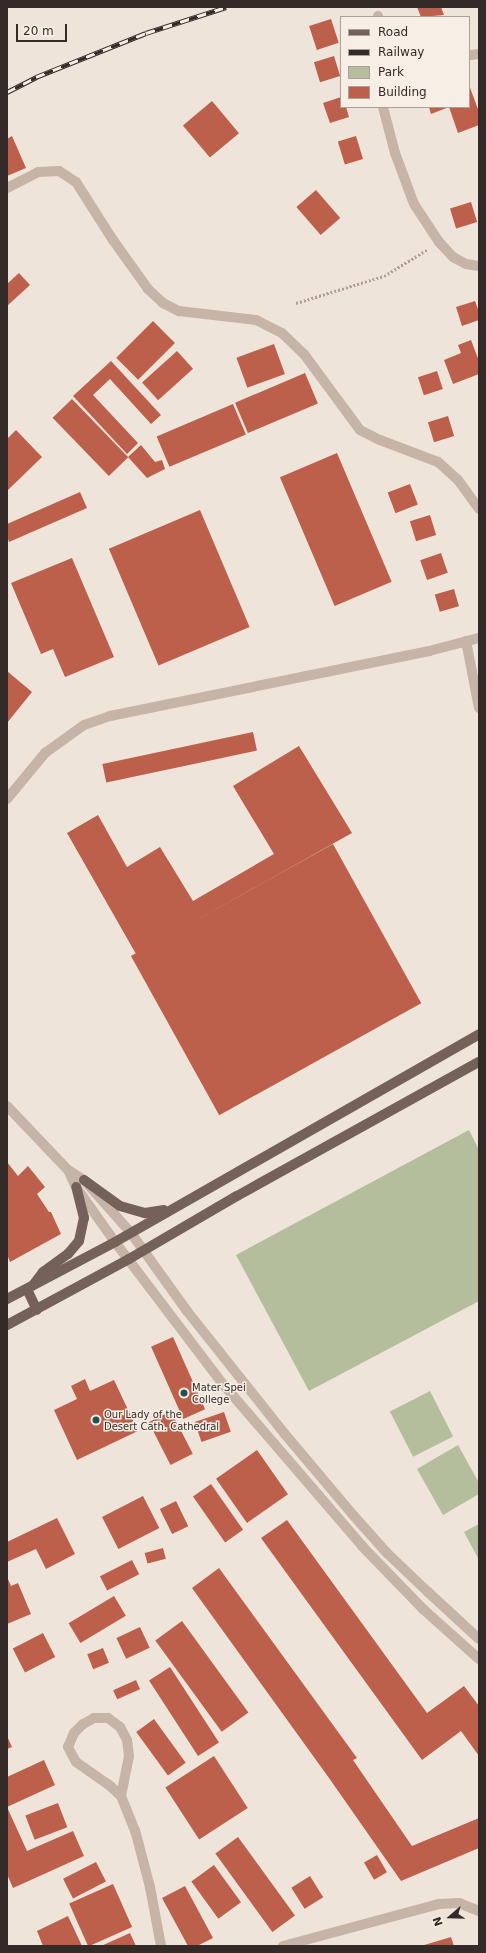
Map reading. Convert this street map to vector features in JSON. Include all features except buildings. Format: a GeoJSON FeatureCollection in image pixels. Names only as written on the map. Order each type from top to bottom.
{"type":"FeatureCollection","features":[{"type":"Feature","properties":{"kind":"main road"},"geometry":{"type":"LineString","coordinates":[[7,1299],[115,1242],[479,1034]]}},
{"type":"Feature","properties":{"kind":"main road"},"geometry":{"type":"LineString","coordinates":[[7,1325],[38,1310],[130,1259],[237,1196],[479,1062]]}},
{"type":"Feature","properties":{"kind":"main road"},"geometry":{"type":"LineString","coordinates":[[84,1180],[120,1206],[145,1213],[170,1210]]}},
{"type":"Feature","properties":{"kind":"main road"},"geometry":{"type":"LineString","coordinates":[[29,1288],[43,1272],[68,1254],[79,1241],[84,1218],[76,1187]]}},
{"type":"Feature","properties":{"kind":"main road"},"geometry":{"type":"LineString","coordinates":[[29,1288],[38,1310]]}},
{"type":"Feature","properties":{"kind":"street"},"geometry":{"type":"LineString","coordinates":[[383,108],[395,153],[414,204],[439,242],[453,257],[466,264],[479,266]]}},
{"type":"Feature","properties":{"kind":"street"},"geometry":{"type":"LineString","coordinates":[[7,188],[38,172],[59,171],[76,182],[113,240],[148,289],[164,303],[179,312],[256,320],[282,333],[304,354],[360,430],[380,440],[438,462],[458,480],[479,509]]}},
{"type":"Feature","properties":{"kind":"street"},"geometry":{"type":"LineString","coordinates":[[7,799],[45,753],[84,725],[110,716],[429,651],[479,638]]}},
{"type":"Feature","properties":{"kind":"street"},"geometry":{"type":"LineString","coordinates":[[466,641],[479,708]]}},
{"type":"Feature","properties":{"kind":"street"},"geometry":{"type":"LineString","coordinates":[[7,1106],[68,1170],[84,1180],[131,1233],[187,1311],[284,1433],[354,1516],[412,1578],[479,1639]]}},
{"type":"Feature","properties":{"kind":"street"},"geometry":{"type":"LineString","coordinates":[[68,1170],[76,1187],[115,1242],[130,1259],[222,1383],[362,1546],[423,1610],[479,1659]]}},
{"type":"Feature","properties":{"kind":"street"},"geometry":{"type":"LineString","coordinates":[[121,1796],[129,1756],[127,1740],[120,1727],[108,1718],[94,1718],[83,1724],[74,1733],[68,1747],[76,1762],[108,1784],[121,1796],[134,1830],[148,1880],[161,1946]]}},
{"type":"Feature","properties":{"kind":"street"},"geometry":{"type":"LineString","coordinates":[[283,1946],[439,1904],[459,1903],[479,1911]]}},
{"type":"Feature","properties":{"kind":"path"},"geometry":{"type":"LineString","coordinates":[[296,303],[384,276],[439,242]]}},
{"type":"Feature","properties":{"kind":"green space"},"geometry":{"type":"Polygon","coordinates":[[[469,1130],[479,1150],[479,1301],[309,1391],[236,1255],[469,1130]]]}},
{"type":"Feature","properties":{"kind":"green space"},"geometry":{"type":"Polygon","coordinates":[[[430,1391],[453,1436],[413,1457],[390,1411],[430,1391]]]}},
{"type":"Feature","properties":{"kind":"green space"},"geometry":{"type":"Polygon","coordinates":[[[458,1445],[479,1483],[479,1494],[443,1515],[417,1469],[458,1445]]]}},
{"type":"Feature","properties":{"kind":"green space"},"geometry":{"type":"Polygon","coordinates":[[[479,1524],[479,1560],[464,1532],[479,1524]]]}},
{"type":"Feature","properties":{"kind":"railway"},"geometry":{"type":"LineString","coordinates":[[7,92],[36,77],[146,33],[226,7]]}},
{"type":"Feature","properties":{"kind":"place","name":"Mater Spei College"},"geometry":{"type":"Point","coordinates":[184,1393]}},
{"type":"Feature","properties":{"kind":"place","name":"Our Lady of the Desert Cath. Cathedral"},"geometry":{"type":"Point","coordinates":[96,1420]}}]}
